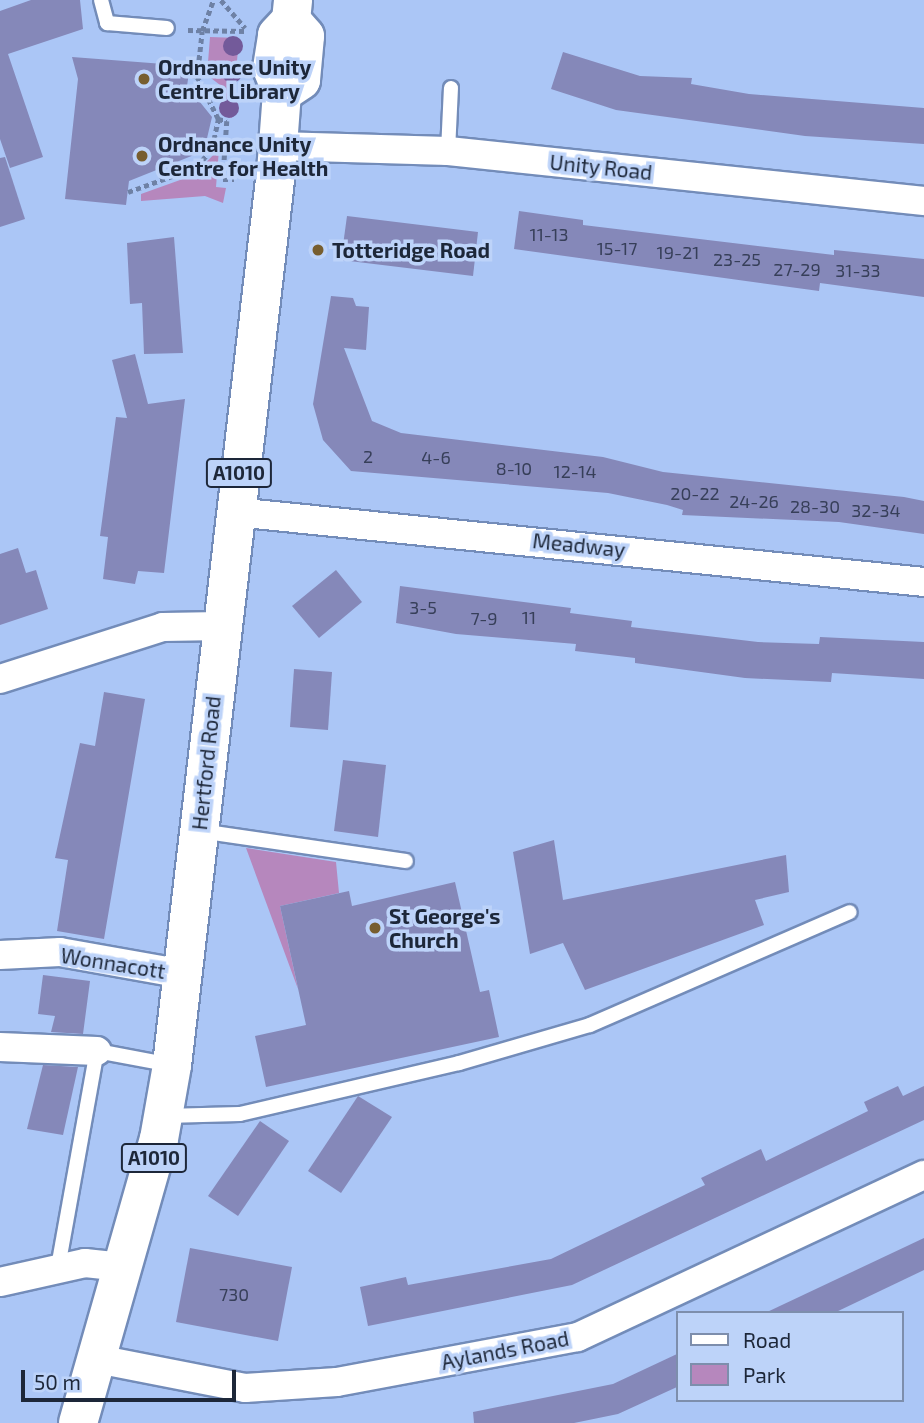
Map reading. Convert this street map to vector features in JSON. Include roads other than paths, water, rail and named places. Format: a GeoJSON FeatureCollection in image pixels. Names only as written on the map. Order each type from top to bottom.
{"type":"FeatureCollection","features":[{"type":"Feature","properties":{"kind":"main road","name":"Hertford Road"},"geometry":{"type":"LineString","coordinates":[[78,1423],[164,1116],[172,1065],[220,626],[278,146],[282,93],[272,68],[277,35],[292,10]]}},
{"type":"Feature","properties":{"kind":"street","name":"Unity Road"},"geometry":{"type":"LineString","coordinates":[[278,146],[448,151],[924,201]]}},
{"type":"Feature","properties":{"kind":"street","name":"Meadway"},"geometry":{"type":"LineString","coordinates":[[234,512],[924,582]]}},
{"type":"Feature","properties":{"kind":"street"},"geometry":{"type":"LineString","coordinates":[[0,679],[163,627],[220,626]]}},
{"type":"Feature","properties":{"kind":"street","name":"Wonnacott"},"geometry":{"type":"LineString","coordinates":[[0,955],[60,952],[184,974]]}},
{"type":"Feature","properties":{"kind":"street"},"geometry":{"type":"LineString","coordinates":[[0,1047],[97,1051]]}},
{"type":"Feature","properties":{"kind":"street","name":"Aylands Road"},"geometry":{"type":"LineString","coordinates":[[97,1360],[245,1388],[337,1382],[578,1337],[924,1175]]}},
{"type":"Feature","properties":{"kind":"street"},"geometry":{"type":"LineString","coordinates":[[0,1282],[58,1267],[123,1267]]}},
{"type":"Feature","properties":{"kind":"lane"},"geometry":{"type":"LineString","coordinates":[[101,0],[107,23],[167,28]]}},
{"type":"Feature","properties":{"kind":"lane"},"geometry":{"type":"LineString","coordinates":[[448,151],[451,88]]}},
{"type":"Feature","properties":{"kind":"lane"},"geometry":{"type":"LineString","coordinates":[[198,831],[406,861]]}},
{"type":"Feature","properties":{"kind":"lane"},"geometry":{"type":"LineString","coordinates":[[164,1116],[240,1114],[459,1063],[590,1026],[850,912]]}},
{"type":"Feature","properties":{"kind":"lane"},"geometry":{"type":"LineString","coordinates":[[58,1267],[97,1051],[172,1065]]}},
{"type":"Feature","properties":{"kind":"place","name":"Ordnance Unity Centre Library"},"geometry":{"type":"Point","coordinates":[144,79]}},
{"type":"Feature","properties":{"kind":"place","name":"Ordnance Unity Centre for Health"},"geometry":{"type":"Point","coordinates":[142,156]}},
{"type":"Feature","properties":{"kind":"place","name":"Totteridge Road"},"geometry":{"type":"Point","coordinates":[318,250]}},
{"type":"Feature","properties":{"kind":"place","name":"St George's Church"},"geometry":{"type":"Point","coordinates":[375,928]}}]}
